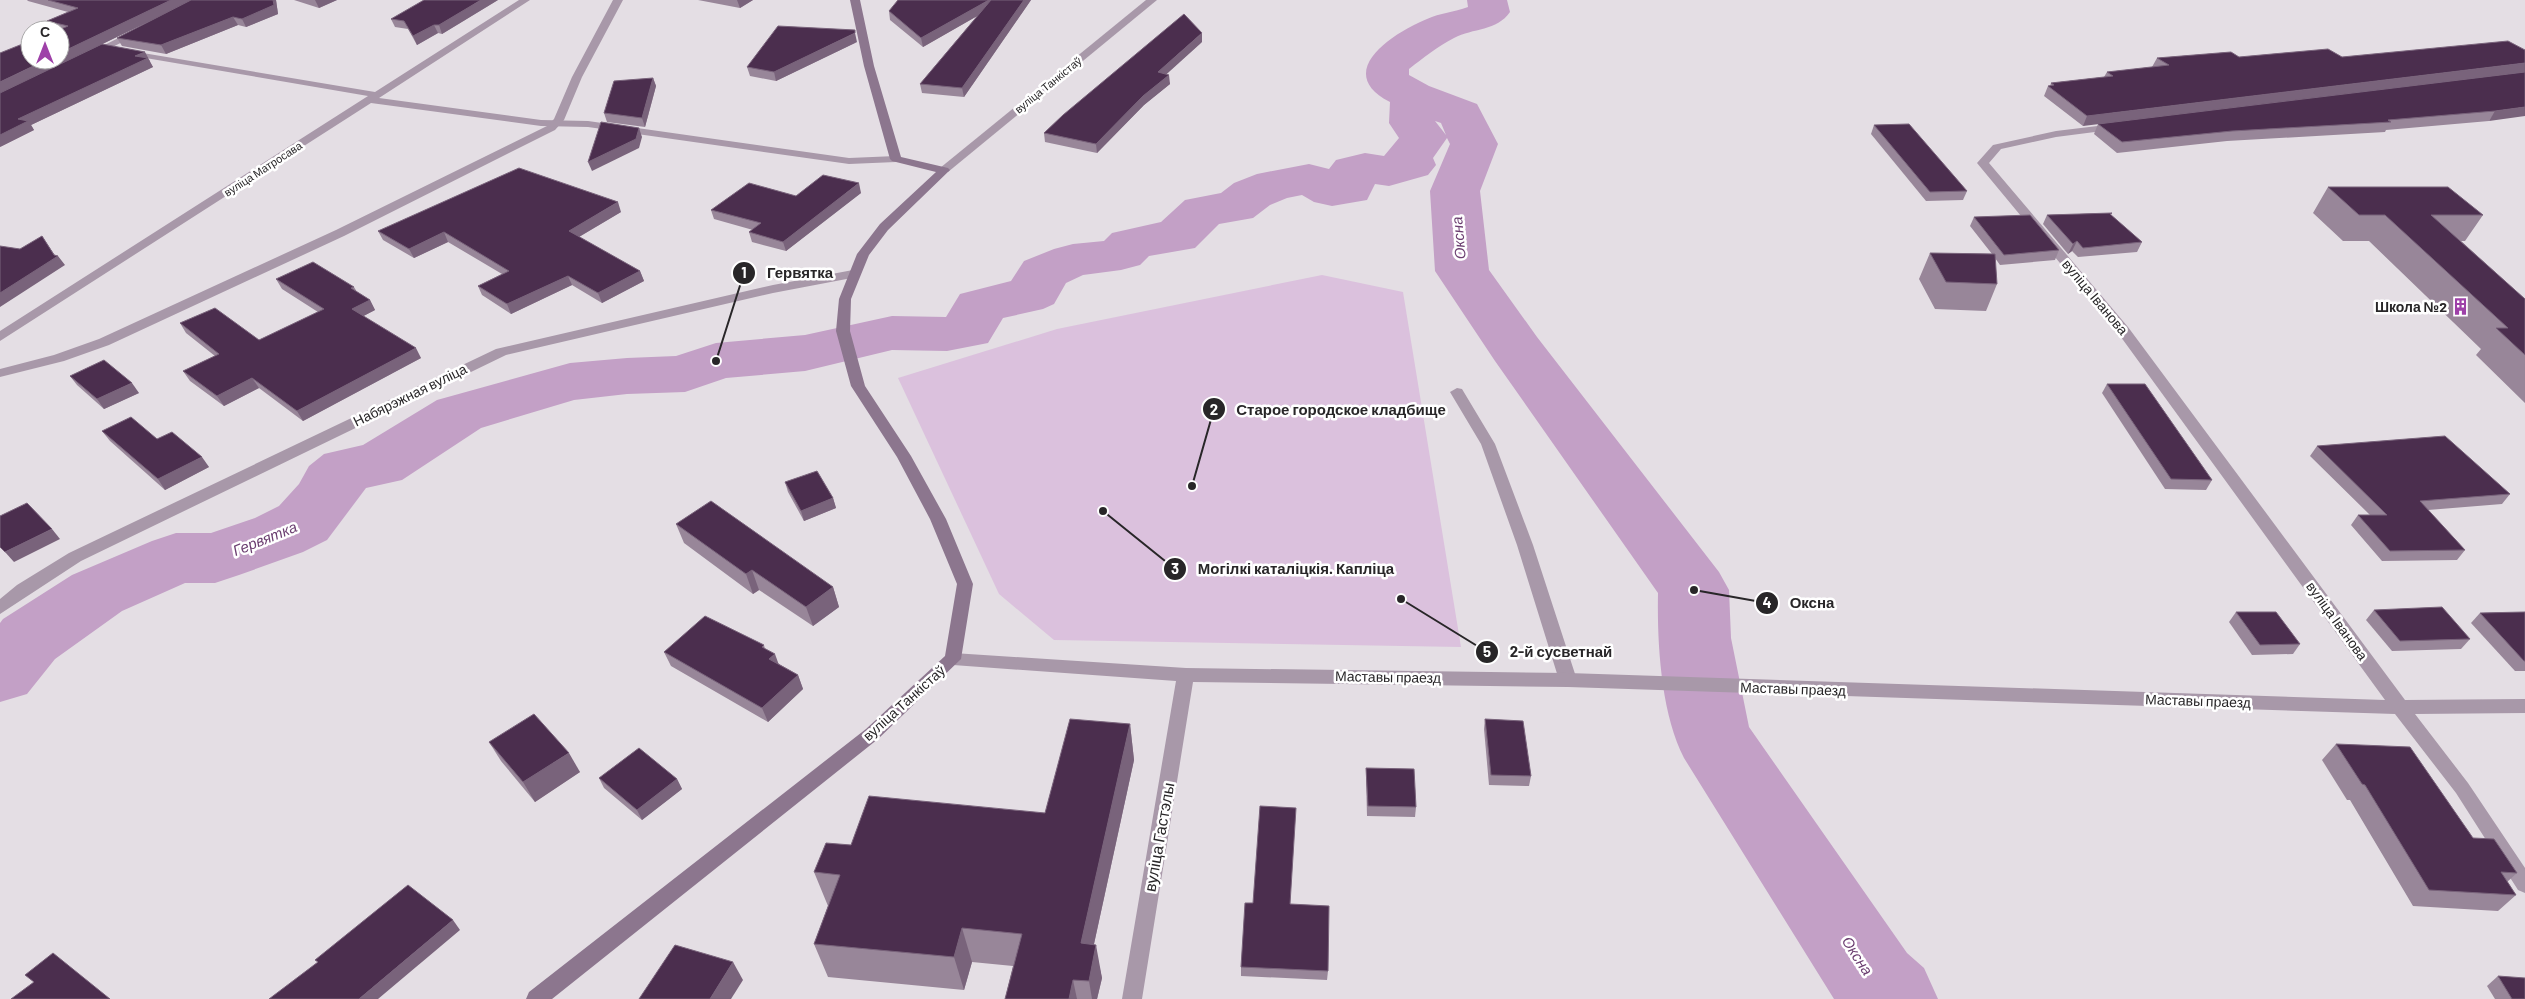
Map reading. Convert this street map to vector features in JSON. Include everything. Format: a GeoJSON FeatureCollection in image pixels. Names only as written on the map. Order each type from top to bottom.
{"type":"FeatureCollection","features":[{"type":"Feature","properties":{"kind":"street","name":"вуліца Матросава"},"geometry":{"type":"LineString","coordinates":[[0,338],[525,0]]}},
{"type":"Feature","properties":{"kind":"street"},"geometry":{"type":"LineString","coordinates":[[0,373],[59,358],[104,342],[340,233],[557,123],[577,77],[618,0]]}},
{"type":"Feature","properties":{"kind":"street"},"geometry":{"type":"LineString","coordinates":[[856,0],[869,66],[896,159]]}},
{"type":"Feature","properties":{"kind":"street","name":"вуліца Танкістаў"},"geometry":{"type":"LineString","coordinates":[[536,999],[872,734],[953,659],[965,584],[938,519],[904,456],[858,386],[843,331],[845,299],[853,274],[863,254],[884,228],[944,170],[1152,0]]}},
{"type":"Feature","properties":{"kind":"street"},"geometry":{"type":"LineString","coordinates":[[78,61],[146,28]]}},
{"type":"Feature","properties":{"kind":"street"},"geometry":{"type":"LineString","coordinates":[[104,48],[373,98],[557,123],[588,124],[849,161],[896,159],[944,170]]}},
{"type":"Feature","properties":{"kind":"street","name":"вуліца Іванова"},"geometry":{"type":"LineString","coordinates":[[2125,125],[2056,134],[1997,148],[1983,163],[2123,330],[2400,707],[2462,788],[2525,884]]}},
{"type":"Feature","properties":{"kind":"street","name":"Набярэжная вуліца"},"geometry":{"type":"LineString","coordinates":[[0,608],[23,589],[75,557],[502,352],[538,341],[640,321],[772,288],[853,274]]}},
{"type":"Feature","properties":{"kind":"street"},"geometry":{"type":"LineString","coordinates":[[1457,392],[1488,444],[1525,545],[1568,680]]}},
{"type":"Feature","properties":{"kind":"street","name":"Маставы праезд"},"geometry":{"type":"LineString","coordinates":[[953,659],[1186,675],[1568,680],[1762,688],[2400,707],[2525,706]]}},
{"type":"Feature","properties":{"kind":"street","name":"вуліца Гастэлы"},"geometry":{"type":"LineString","coordinates":[[1132,999],[1186,675]]}},
{"type":"Feature","properties":{"kind":"shaded area"},"geometry":{"type":"Polygon","coordinates":[[[1322,275],[1403,292],[1461,647],[1054,640],[999,594],[898,378],[1057,329],[1322,275]]]}},
{"type":"Feature","properties":{"kind":"building"},"geometry":{"type":"Polygon","coordinates":[[[48,0],[171,0],[70,48],[70,20],[49,20],[78,8],[48,0]]]}},
{"type":"Feature","properties":{"kind":"building"},"geometry":{"type":"Polygon","coordinates":[[[191,0],[273,0],[274,5],[242,19],[233,17],[161,45],[117,38],[191,0]]]}},
{"type":"Feature","properties":{"kind":"building"},"geometry":{"type":"Polygon","coordinates":[[[424,0],[481,0],[439,25],[434,25],[413,36],[404,21],[391,19],[424,0]]]}},
{"type":"Feature","properties":{"kind":"building"},"geometry":{"type":"Polygon","coordinates":[[[898,0],[989,0],[921,38],[889,11],[898,0]]]}},
{"type":"Feature","properties":{"kind":"building"},"geometry":{"type":"Polygon","coordinates":[[[991,0],[1024,0],[962,88],[920,84],[991,0]]]}},
{"type":"Feature","properties":{"kind":"building"},"geometry":{"type":"Polygon","coordinates":[[[1184,14],[1202,33],[1158,72],[1169,75],[1143,96],[1096,144],[1044,133],[1063,115],[1184,14]]]}},
{"type":"Feature","properties":{"kind":"building"},"geometry":{"type":"Polygon","coordinates":[[[778,26],[855,30],[855,33],[774,72],[747,67],[778,26]]]}},
{"type":"Feature","properties":{"kind":"building"},"geometry":{"type":"Polygon","coordinates":[[[2508,41],[2525,50],[2525,63],[2087,116],[2048,86],[2054,85],[2051,83],[2113,76],[2107,72],[2169,65],[2157,58],[2231,52],[2239,57],[2328,49],[2342,57],[2508,41]]]}},
{"type":"Feature","properties":{"kind":"building"},"geometry":{"type":"Polygon","coordinates":[[[102,44],[145,52],[135,56],[148,58],[18,119],[28,121],[0,135],[0,93],[48,70],[70,70],[70,59],[102,44]]]}},
{"type":"Feature","properties":{"kind":"building"},"geometry":{"type":"Polygon","coordinates":[[[20,45],[20,70],[25,70],[0,82],[0,53],[20,45]]]}},
{"type":"Feature","properties":{"kind":"building"},"geometry":{"type":"Polygon","coordinates":[[[2525,72],[2525,107],[2495,111],[2388,120],[2391,122],[2232,131],[2122,142],[2098,124],[2525,72]]]}},
{"type":"Feature","properties":{"kind":"building"},"geometry":{"type":"Polygon","coordinates":[[[653,78],[642,118],[604,113],[614,81],[653,78]]]}},
{"type":"Feature","properties":{"kind":"building"},"geometry":{"type":"Polygon","coordinates":[[[601,122],[639,128],[636,139],[588,162],[601,122]]]}},
{"type":"Feature","properties":{"kind":"building"},"geometry":{"type":"Polygon","coordinates":[[[1909,124],[1967,191],[1930,192],[1874,125],[1909,124]]]}},
{"type":"Feature","properties":{"kind":"building"},"geometry":{"type":"Polygon","coordinates":[[[519,168],[618,202],[569,231],[640,271],[598,293],[568,276],[507,304],[478,286],[509,271],[444,232],[409,249],[378,231],[519,168]]]}},
{"type":"Feature","properties":{"kind":"building"},"geometry":{"type":"Polygon","coordinates":[[[823,175],[859,183],[783,242],[749,232],[761,223],[711,210],[749,183],[796,196],[823,175]]]}},
{"type":"Feature","properties":{"kind":"building"},"geometry":{"type":"Polygon","coordinates":[[[2328,187],[2448,187],[2483,215],[2431,215],[2525,299],[2525,355],[2496,328],[2508,328],[2385,215],[2359,215],[2328,187]]]}},
{"type":"Feature","properties":{"kind":"building"},"geometry":{"type":"Polygon","coordinates":[[[2112,213],[2110,214],[2142,242],[2083,248],[2077,241],[2073,244],[2047,215],[2112,213]]]}},
{"type":"Feature","properties":{"kind":"building"},"geometry":{"type":"Polygon","coordinates":[[[2030,215],[2059,250],[2004,255],[1974,217],[2030,215]]]}},
{"type":"Feature","properties":{"kind":"building"},"geometry":{"type":"Polygon","coordinates":[[[42,236],[54,255],[58,256],[0,293],[0,246],[20,249],[42,236]]]}},
{"type":"Feature","properties":{"kind":"building"},"geometry":{"type":"Polygon","coordinates":[[[1930,253],[1995,254],[1997,284],[1946,282],[1930,253]]]}},
{"type":"Feature","properties":{"kind":"building"},"geometry":{"type":"Polygon","coordinates":[[[313,262],[354,287],[351,288],[370,300],[352,309],[416,348],[297,411],[252,378],[217,396],[183,371],[219,354],[180,323],[215,308],[259,340],[324,309],[276,279],[313,262]]]}},
{"type":"Feature","properties":{"kind":"building"},"geometry":{"type":"Polygon","coordinates":[[[104,360],[132,383],[97,399],[70,376],[104,360]]]}},
{"type":"Feature","properties":{"kind":"building"},"geometry":{"type":"Polygon","coordinates":[[[2107,384],[2145,384],[2212,480],[2171,479],[2107,384]]]}},
{"type":"Feature","properties":{"kind":"building"},"geometry":{"type":"Polygon","coordinates":[[[131,417],[157,439],[172,432],[202,457],[158,479],[102,431],[131,417]]]}},
{"type":"Feature","properties":{"kind":"building"},"geometry":{"type":"Polygon","coordinates":[[[2445,436],[2510,494],[2420,501],[2465,550],[2390,551],[2358,515],[2387,515],[2317,446],[2445,436]]]}},
{"type":"Feature","properties":{"kind":"building"},"geometry":{"type":"Polygon","coordinates":[[[817,471],[833,498],[801,511],[785,482],[817,471]]]}},
{"type":"Feature","properties":{"kind":"building"},"geometry":{"type":"Polygon","coordinates":[[[711,501],[833,587],[806,607],[752,570],[746,574],[676,524],[711,501]]]}},
{"type":"Feature","properties":{"kind":"building"},"geometry":{"type":"Polygon","coordinates":[[[27,503],[52,529],[5,552],[0,547],[0,516],[27,503]]]}},
{"type":"Feature","properties":{"kind":"building"},"geometry":{"type":"Polygon","coordinates":[[[2442,607],[2470,639],[2400,641],[2374,610],[2442,607]]]}},
{"type":"Feature","properties":{"kind":"building"},"geometry":{"type":"Polygon","coordinates":[[[2236,612],[2276,612],[2300,644],[2260,645],[2236,612]]]}},
{"type":"Feature","properties":{"kind":"building"},"geometry":{"type":"Polygon","coordinates":[[[2525,612],[2525,661],[2524,661],[2480,613],[2525,612]]]}},
{"type":"Feature","properties":{"kind":"building"},"geometry":{"type":"Polygon","coordinates":[[[705,616],[764,645],[762,647],[775,654],[769,659],[798,675],[762,708],[664,652],[705,616]]]}},
{"type":"Feature","properties":{"kind":"building"},"geometry":{"type":"Polygon","coordinates":[[[534,714],[569,753],[523,782],[489,742],[534,714]]]}},
{"type":"Feature","properties":{"kind":"building"},"geometry":{"type":"Polygon","coordinates":[[[1070,719],[1130,724],[1081,943],[1096,945],[1089,981],[1073,980],[1069,999],[1005,999],[1022,934],[962,928],[954,957],[814,944],[840,875],[814,872],[826,843],[851,845],[869,796],[1045,813],[1070,719]]]}},
{"type":"Feature","properties":{"kind":"building"},"geometry":{"type":"Polygon","coordinates":[[[1485,719],[1523,721],[1531,776],[1491,775],[1485,719]]]}},
{"type":"Feature","properties":{"kind":"building"},"geometry":{"type":"Polygon","coordinates":[[[2336,744],[2410,747],[2473,838],[2494,839],[2517,873],[2501,872],[2516,895],[2429,890],[2365,785],[2362,784],[2336,744]]]}},
{"type":"Feature","properties":{"kind":"building"},"geometry":{"type":"Polygon","coordinates":[[[639,748],[677,779],[637,810],[599,778],[639,748]]]}},
{"type":"Feature","properties":{"kind":"building"},"geometry":{"type":"Polygon","coordinates":[[[1366,768],[1414,769],[1416,807],[1368,806],[1366,768]]]}},
{"type":"Feature","properties":{"kind":"building"},"geometry":{"type":"Polygon","coordinates":[[[1260,806],[1296,808],[1290,904],[1329,906],[1328,971],[1241,967],[1245,903],[1253,903],[1260,806]]]}},
{"type":"Feature","properties":{"kind":"building"},"geometry":{"type":"Polygon","coordinates":[[[408,885],[453,920],[359,999],[269,999],[318,962],[315,960],[408,885]]]}},
{"type":"Feature","properties":{"kind":"building"},"geometry":{"type":"Polygon","coordinates":[[[675,945],[733,962],[710,999],[639,999],[675,945]]]}},
{"type":"Feature","properties":{"kind":"building"},"geometry":{"type":"Polygon","coordinates":[[[53,953],[110,999],[11,999],[34,982],[25,975],[53,953]]]}},
{"type":"Feature","properties":{"kind":"building"},"geometry":{"type":"Polygon","coordinates":[[[2498,976],[2525,978],[2525,999],[2512,999],[2498,976]]]}},
{"type":"Feature","properties":{"kind":"waterway","name":"Оксна"},"geometry":{"type":"LineString","coordinates":[[1413,96],[1399,89],[1387,79],[1387,66],[1412,46],[1441,28],[1489,12],[1487,0]]}},
{"type":"Feature","properties":{"kind":"waterway","name":"Гервятка"},"geometry":{"type":"LineString","coordinates":[[0,673],[29,639],[97,593],[176,558],[215,558],[279,535],[303,523],[329,492],[332,482],[347,469],[379,465],[459,414],[570,382],[627,376],[685,374],[716,361],[805,353],[892,333],[947,334],[968,331],[980,306],[1023,297],[1034,292],[1043,273],[1073,260],[1121,254],[1131,244],[1157,238],[1176,237],[1203,211],[1235,207],[1252,194],[1275,185],[1309,179],[1332,191],[1349,189],[1353,170],[1365,168],[1389,171],[1411,165],[1408,156],[1424,137],[1412,123],[1413,96]]}},
{"type":"Feature","properties":{"kind":"waterway","name":"Оксна"},"geometry":{"type":"LineString","coordinates":[[1413,96],[1461,114],[1474,144],[1455,191],[1462,271],[1516,349],[1694,590],[1694,638],[1712,736],[1875,983],[1892,999]]}},
{"type":"Feature","properties":{"kind":"place","name":"Школа №2"},"geometry":{"type":"Point","coordinates":[2461,307]}},
{"type":"Feature","properties":{"kind":"place","name":"Гервятка"},"geometry":{"type":"Point","coordinates":[716,361]}},
{"type":"Feature","properties":{"kind":"place","name":"Старое городское кладбище"},"geometry":{"type":"Point","coordinates":[1192,486]}},
{"type":"Feature","properties":{"kind":"place","name":"Могілкі каталіцкія. Капліца"},"geometry":{"type":"Point","coordinates":[1103,511]}},
{"type":"Feature","properties":{"kind":"place","name":"Оксна"},"geometry":{"type":"Point","coordinates":[1694,590]}},
{"type":"Feature","properties":{"kind":"place","name":"2-й сусветнай"},"geometry":{"type":"Point","coordinates":[1401,599]}}]}
